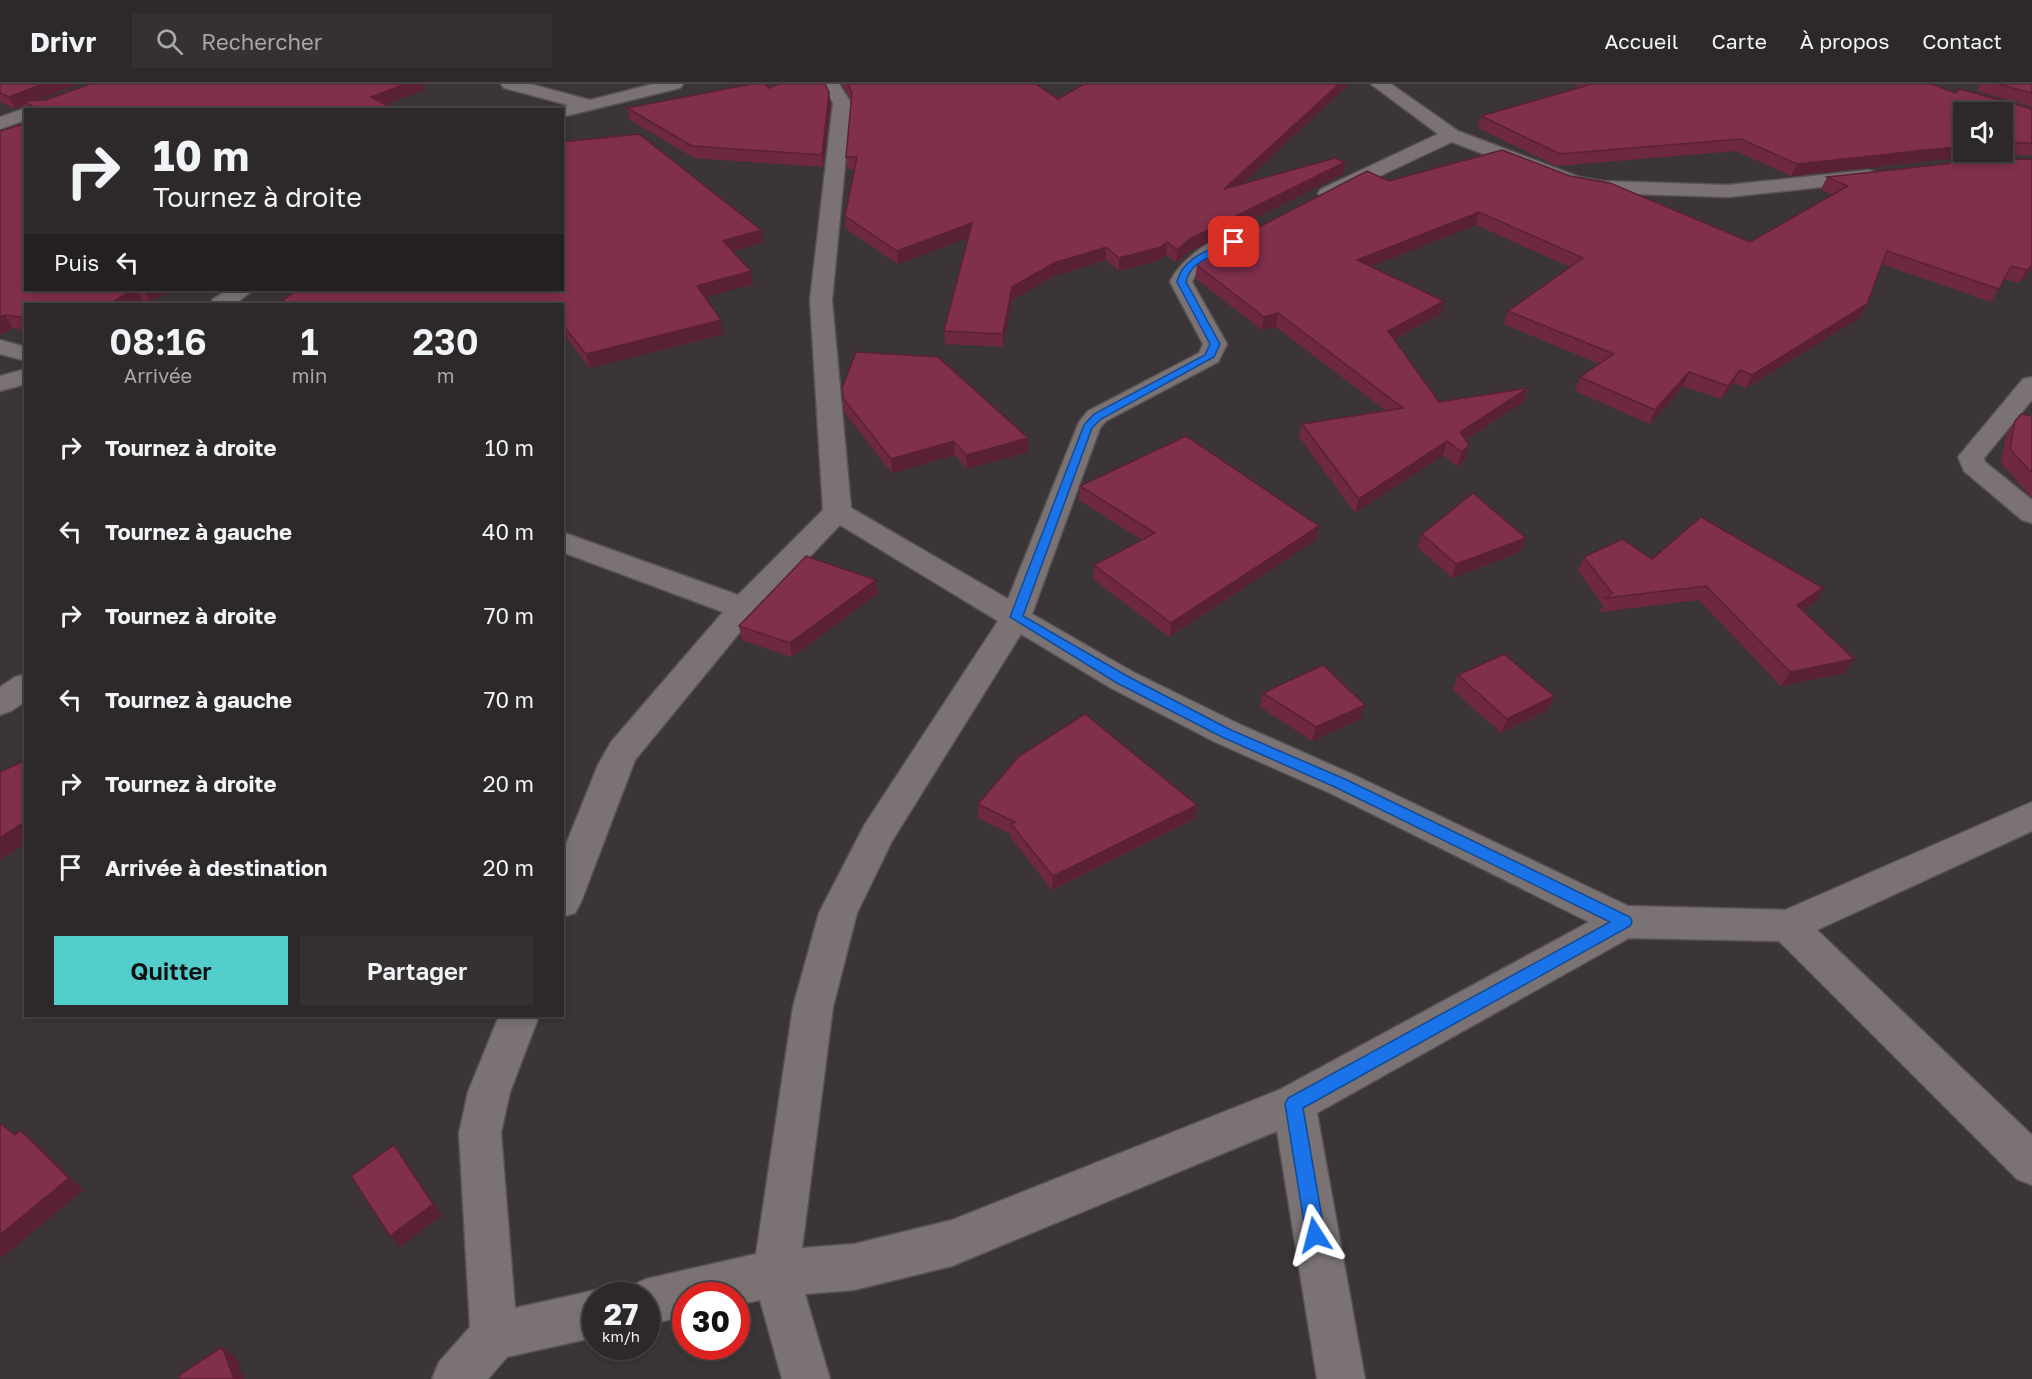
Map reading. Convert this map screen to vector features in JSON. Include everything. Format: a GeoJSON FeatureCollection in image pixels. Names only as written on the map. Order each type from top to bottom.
{"type":"FeatureCollection","features":[{"type":"Feature","properties":{"kind":"street"},"geometry":{"type":"LineString","coordinates":[[510,84],[589,105]]}},
{"type":"Feature","properties":{"kind":"street"},"geometry":{"type":"LineString","coordinates":[[564,111],[674,84]]}},
{"type":"Feature","properties":{"kind":"street"},"geometry":{"type":"LineString","coordinates":[[564,897],[615,765],[744,608],[837,512],[822,300],[842,103],[830,84]]}},
{"type":"Feature","properties":{"kind":"street"},"geometry":{"type":"LineString","coordinates":[[1380,84],[1451,135],[1574,182],[1602,187],[1728,191],[1893,173]]}},
{"type":"Feature","properties":{"kind":"street"},"geometry":{"type":"LineString","coordinates":[[0,123],[24,113]]}},
{"type":"Feature","properties":{"kind":"street"},"geometry":{"type":"LineString","coordinates":[[1311,202],[1362,175],[1451,135]]}},
{"type":"Feature","properties":{"kind":"street"},"geometry":{"type":"LineString","coordinates":[[806,1379],[776,1272],[813,1007],[838,914],[878,834],[1016,617],[1088,427],[1097,416],[1209,357],[1215,344],[1181,282],[1184,270],[1198,259],[1262,228]]}},
{"type":"Feature","properties":{"kind":"street"},"geometry":{"type":"LineString","coordinates":[[222,303],[240,291]]}},
{"type":"Feature","properties":{"kind":"street"},"geometry":{"type":"LineString","coordinates":[[0,347],[24,353]]}},
{"type":"Feature","properties":{"kind":"street"},"geometry":{"type":"LineString","coordinates":[[0,384],[24,377]]}},
{"type":"Feature","properties":{"kind":"street"},"geometry":{"type":"LineString","coordinates":[[2032,384],[1971,457],[1973,465],[2032,514]]}},
{"type":"Feature","properties":{"kind":"street"},"geometry":{"type":"LineString","coordinates":[[837,512],[1122,680],[1227,733],[1342,784],[1624,922],[1788,926],[2032,816]]}},
{"type":"Feature","properties":{"kind":"street"},"geometry":{"type":"LineString","coordinates":[[564,543],[744,608]]}},
{"type":"Feature","properties":{"kind":"street"},"geometry":{"type":"LineString","coordinates":[[0,703],[24,686]]}},
{"type":"Feature","properties":{"kind":"street"},"geometry":{"type":"LineString","coordinates":[[660,1299],[776,1272],[854,1266],[952,1243],[1294,1104],[1624,922]]}},
{"type":"Feature","properties":{"kind":"street"},"geometry":{"type":"LineString","coordinates":[[1788,926],[2032,1164]]}},
{"type":"Feature","properties":{"kind":"street"},"geometry":{"type":"LineString","coordinates":[[494,1336],[480,1134],[489,1092],[519,1017]]}},
{"type":"Feature","properties":{"kind":"street"},"geometry":{"type":"LineString","coordinates":[[1294,1104],[1341,1379]]}},
{"type":"Feature","properties":{"kind":"street"},"geometry":{"type":"LineString","coordinates":[[456,1379],[494,1336],[582,1316]]}},
{"type":"Feature","properties":{"kind":"building"},"geometry":{"type":"Polygon","coordinates":[[[0,84],[42,84],[9,97],[0,93],[0,84]]]}},
{"type":"Feature","properties":{"kind":"building"},"geometry":{"type":"Polygon","coordinates":[[[90,84],[405,84],[371,97],[392,108],[37,108],[22,101],[46,100],[90,84]]]}},
{"type":"Feature","properties":{"kind":"building"},"geometry":{"type":"Polygon","coordinates":[[[752,84],[765,84],[769,88],[779,84],[825,84],[829,92],[822,155],[692,146],[627,108],[752,84]]]}},
{"type":"Feature","properties":{"kind":"building"},"geometry":{"type":"Polygon","coordinates":[[[848,84],[1036,84],[1058,99],[1084,84],[1339,84],[1224,189],[1335,158],[1345,162],[1190,239],[1177,250],[1167,242],[1161,247],[1119,258],[1106,247],[1054,263],[1012,287],[1003,334],[944,331],[972,223],[897,251],[845,216],[857,157],[846,157],[852,92],[848,84]]]}},
{"type":"Feature","properties":{"kind":"building"},"geometry":{"type":"Polygon","coordinates":[[[1592,84],[1932,84],[1955,93],[1960,89],[2007,102],[1953,102],[1953,147],[1797,164],[1741,139],[1560,154],[1481,116],[1592,84]]]}},
{"type":"Feature","properties":{"kind":"building"},"geometry":{"type":"Polygon","coordinates":[[[1998,84],[2032,84],[2032,93],[1998,84]]]}},
{"type":"Feature","properties":{"kind":"building"},"geometry":{"type":"Polygon","coordinates":[[[2013,104],[2032,109],[2032,143],[2013,143],[2013,104]]]}},
{"type":"Feature","properties":{"kind":"building"},"geometry":{"type":"Polygon","coordinates":[[[24,124],[24,291],[130,291],[112,303],[24,303],[24,318],[5,315],[0,317],[0,131],[24,124]]]}},
{"type":"Feature","properties":{"kind":"building"},"geometry":{"type":"Polygon","coordinates":[[[639,134],[761,230],[723,241],[751,271],[697,286],[721,320],[586,354],[564,326],[564,303],[279,303],[296,291],[564,291],[564,142],[639,134]]]}},
{"type":"Feature","properties":{"kind":"building"},"geometry":{"type":"Polygon","coordinates":[[[1502,150],[1570,176],[1610,183],[1750,242],[1848,186],[1827,177],[1964,162],[2013,162],[2013,159],[2032,159],[2032,265],[2027,270],[2011,266],[1999,289],[1887,251],[1867,304],[1752,375],[1740,370],[1728,386],[1689,372],[1655,410],[1580,377],[1614,354],[1508,311],[1583,258],[1479,212],[1357,260],[1444,301],[1388,331],[1439,402],[1528,388],[1460,432],[1469,445],[1462,452],[1447,441],[1359,499],[1302,424],[1403,408],[1278,313],[1264,317],[1197,265],[1197,261],[1367,171],[1389,181],[1502,150]]]}},
{"type":"Feature","properties":{"kind":"building"},"geometry":{"type":"Polygon","coordinates":[[[856,352],[938,357],[1028,438],[966,455],[954,441],[891,459],[843,398],[842,388],[856,352]]]}},
{"type":"Feature","properties":{"kind":"building"},"geometry":{"type":"Polygon","coordinates":[[[2021,414],[2032,416],[2032,473],[2010,449],[2015,421],[2021,414]]]}},
{"type":"Feature","properties":{"kind":"building"},"geometry":{"type":"Polygon","coordinates":[[[1186,436],[1319,526],[1171,623],[1094,565],[1155,533],[1080,486],[1186,436]]]}},
{"type":"Feature","properties":{"kind":"building"},"geometry":{"type":"Polygon","coordinates":[[[1473,493],[1526,538],[1456,564],[1422,534],[1473,493]]]}},
{"type":"Feature","properties":{"kind":"building"},"geometry":{"type":"Polygon","coordinates":[[[1701,517],[1823,588],[1797,605],[1854,659],[1790,672],[1706,586],[1606,598],[1612,593],[1584,557],[1622,539],[1652,559],[1701,517]]]}},
{"type":"Feature","properties":{"kind":"building"},"geometry":{"type":"Polygon","coordinates":[[[806,556],[876,580],[790,643],[739,626],[806,556]]]}},
{"type":"Feature","properties":{"kind":"building"},"geometry":{"type":"Polygon","coordinates":[[[1504,654],[1554,696],[1507,719],[1458,675],[1504,654]]]}},
{"type":"Feature","properties":{"kind":"building"},"geometry":{"type":"Polygon","coordinates":[[[1323,665],[1365,705],[1316,727],[1263,693],[1323,665]]]}},
{"type":"Feature","properties":{"kind":"building"},"geometry":{"type":"Polygon","coordinates":[[[1085,714],[1197,805],[1053,876],[1011,824],[1015,822],[978,804],[1019,756],[1085,714]]]}},
{"type":"Feature","properties":{"kind":"building"},"geometry":{"type":"Polygon","coordinates":[[[24,761],[24,822],[0,838],[0,772],[24,761]]]}},
{"type":"Feature","properties":{"kind":"building"},"geometry":{"type":"Polygon","coordinates":[[[0,1123],[15,1135],[20,1130],[69,1178],[0,1235],[0,1123]]]}},
{"type":"Feature","properties":{"kind":"building"},"geometry":{"type":"Polygon","coordinates":[[[394,1145],[433,1204],[390,1236],[351,1176],[394,1145]]]}},
{"type":"Feature","properties":{"kind":"building"},"geometry":{"type":"Polygon","coordinates":[[[222,1347],[234,1379],[180,1379],[179,1375],[222,1347]]]}},
{"type":"Feature","properties":{"kind":"route"},"geometry":{"type":"LineString","coordinates":[[1234,242],[1198,259],[1184,270],[1181,282],[1208,327],[1215,344],[1209,357],[1097,416],[1088,427],[1016,617],[1122,680],[1227,733],[1342,784],[1624,922],[1294,1104],[1315,1235]]}}]}
